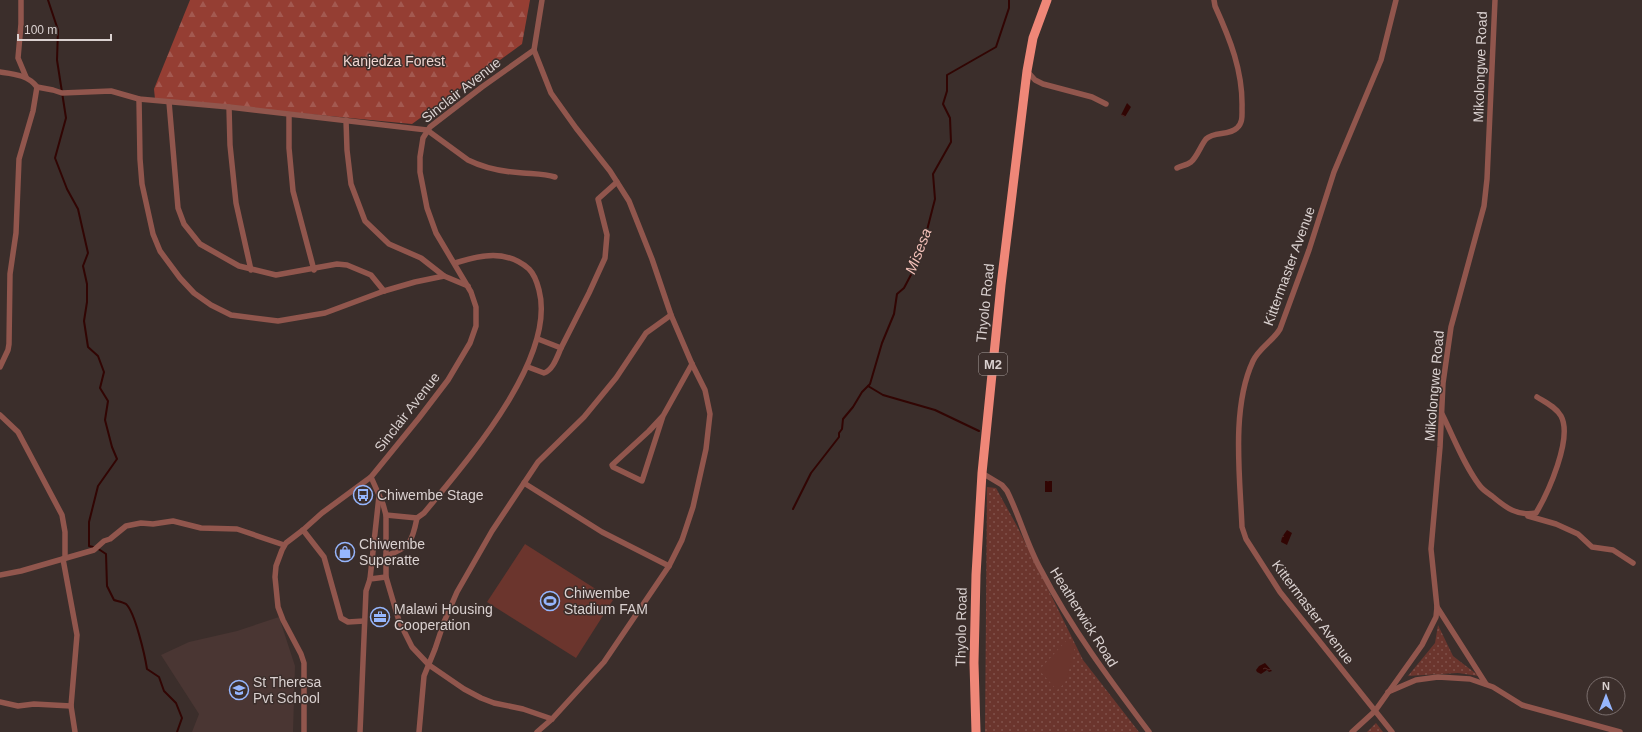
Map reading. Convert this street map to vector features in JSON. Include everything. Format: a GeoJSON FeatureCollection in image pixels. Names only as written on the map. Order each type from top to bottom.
{"type":"FeatureCollection","features":[{"type":"Feature","properties":{"kind":"highway","name":"Thyolo Road"},"geometry":{"type":"LineString","coordinates":[[976,732],[974,663],[976,575],[982,473],[1001,285],[1027,71],[1033,38],[1047,0]]}},
{"type":"Feature","properties":{"kind":"street"},"geometry":{"type":"LineString","coordinates":[[21,0],[21,24],[18,58],[26,77],[37,87],[62,93],[111,91],[139,99],[230,107],[427,130],[475,164],[522,173],[555,177]]}},
{"type":"Feature","properties":{"kind":"street"},"geometry":{"type":"LineString","coordinates":[[537,732],[552,719],[604,662],[669,566],[682,540],[693,507],[708,436],[710,414],[705,390],[670,315],[639,224],[629,201],[617,182],[551,93],[534,50],[542,0]]}},
{"type":"Feature","properties":{"kind":"street"},"geometry":{"type":"LineString","coordinates":[[1177,168],[1191,162],[1207,139],[1214,134],[1233,131],[1238,128],[1241,121],[1242,103],[1239,71],[1234,52],[1215,6],[1214,0]]}},
{"type":"Feature","properties":{"kind":"street","name":"Kittermaster Avenue"},"geometry":{"type":"LineString","coordinates":[[1392,732],[1280,592],[1246,539],[1242,527],[1239,450],[1242,394],[1249,370],[1259,352],[1274,339],[1280,329],[1309,250],[1334,172],[1381,60],[1396,0]]}},
{"type":"Feature","properties":{"kind":"street","name":"Mikolongwe Road"},"geometry":{"type":"LineString","coordinates":[[1375,711],[1386,693],[1422,645],[1436,617],[1437,607],[1431,549],[1437,496],[1444,383],[1451,327],[1484,206],[1487,179],[1495,0]]}},
{"type":"Feature","properties":{"kind":"street","name":"Sinclair Avenue"},"geometry":{"type":"LineString","coordinates":[[284,545],[303,530],[324,510],[371,477],[420,418],[448,380],[470,343],[476,326],[477,315],[475,303],[468,286],[436,233],[424,198],[420,172],[420,157],[423,138],[430,127],[482,87],[534,50]]}},
{"type":"Feature","properties":{"kind":"street"},"geometry":{"type":"LineString","coordinates":[[1027,71],[1035,80],[1043,84],[1092,97],[1106,104]]}},
{"type":"Feature","properties":{"kind":"street"},"geometry":{"type":"LineString","coordinates":[[0,72],[26,77]]}},
{"type":"Feature","properties":{"kind":"street"},"geometry":{"type":"LineString","coordinates":[[0,367],[8,350],[9,344],[10,274],[16,233],[19,158],[33,111],[37,87]]}},
{"type":"Feature","properties":{"kind":"street"},"geometry":{"type":"LineString","coordinates":[[139,99],[140,167],[142,184],[153,234],[161,252],[180,278],[194,293],[211,305],[231,315],[278,321],[325,313],[384,291],[415,282],[444,276]]}},
{"type":"Feature","properties":{"kind":"street"},"geometry":{"type":"LineString","coordinates":[[169,102],[176,200],[182,220],[196,241],[202,246],[235,264],[251,270],[279,276],[340,264],[347,265],[371,275],[384,291]]}},
{"type":"Feature","properties":{"kind":"street"},"geometry":{"type":"LineString","coordinates":[[230,107],[231,160],[236,203],[251,270]]}},
{"type":"Feature","properties":{"kind":"street"},"geometry":{"type":"LineString","coordinates":[[289,115],[289,148],[293,190],[314,270]]}},
{"type":"Feature","properties":{"kind":"street"},"geometry":{"type":"LineString","coordinates":[[346,120],[347,150],[351,184],[365,222],[389,244],[421,258],[444,276],[468,286]]}},
{"type":"Feature","properties":{"kind":"street"},"geometry":{"type":"LineString","coordinates":[[528,367],[546,373],[555,362],[589,293],[605,258],[607,235],[598,199],[617,182]]}},
{"type":"Feature","properties":{"kind":"street"},"geometry":{"type":"LineString","coordinates":[[386,556],[400,550],[411,541],[417,518],[424,513],[472,454],[493,424],[528,367],[538,339],[541,298],[535,276],[521,263],[506,256],[500,256],[477,257],[455,263]]}},
{"type":"Feature","properties":{"kind":"street"},"geometry":{"type":"LineString","coordinates":[[419,732],[422,682],[441,628],[457,592],[492,531],[538,462],[590,410],[616,378],[646,333],[670,315]]}},
{"type":"Feature","properties":{"kind":"street"},"geometry":{"type":"LineString","coordinates":[[538,339],[561,348]]}},
{"type":"Feature","properties":{"kind":"street"},"geometry":{"type":"LineString","coordinates":[[663,416],[612,465],[613,467],[642,481],[663,416],[692,364]]}},
{"type":"Feature","properties":{"kind":"street"},"geometry":{"type":"LineString","coordinates":[[1525,515],[1536,513],[1544,501],[1562,454],[1564,436],[1563,421],[1560,414],[1553,406],[1537,397]]}},
{"type":"Feature","properties":{"kind":"street"},"geometry":{"type":"LineString","coordinates":[[1442,413],[1474,477],[1481,487],[1508,509],[1556,524],[1578,534],[1592,546],[1613,550],[1633,563]]}},
{"type":"Feature","properties":{"kind":"street"},"geometry":{"type":"LineString","coordinates":[[0,415],[18,432],[62,515],[65,532],[64,558],[77,635],[71,706],[75,732]]}},
{"type":"Feature","properties":{"kind":"street","name":"Heatherwick Road"},"geometry":{"type":"LineString","coordinates":[[982,473],[1002,485],[1007,492],[1040,568],[1066,616],[1111,682],[1149,732]]}},
{"type":"Feature","properties":{"kind":"street"},"geometry":{"type":"LineString","coordinates":[[371,477],[386,515],[386,577],[397,614],[405,634],[414,650],[429,665],[464,689],[486,701],[523,709],[552,719]]}},
{"type":"Feature","properties":{"kind":"street"},"geometry":{"type":"LineString","coordinates":[[524,483],[602,532],[669,566]]}},
{"type":"Feature","properties":{"kind":"street"},"geometry":{"type":"LineString","coordinates":[[360,732],[366,591],[370,579],[379,495]]}},
{"type":"Feature","properties":{"kind":"street"},"geometry":{"type":"LineString","coordinates":[[386,515],[417,518]]}},
{"type":"Feature","properties":{"kind":"street"},"geometry":{"type":"LineString","coordinates":[[0,575],[21,571],[94,550],[104,541],[110,539],[128,526],[140,523],[153,524],[173,521],[201,528],[240,530],[284,545],[276,566],[275,588],[280,614],[301,654],[304,663],[304,732]]}},
{"type":"Feature","properties":{"kind":"street"},"geometry":{"type":"LineString","coordinates":[[303,530],[324,557],[341,618],[348,622],[364,621]]}},
{"type":"Feature","properties":{"kind":"street"},"geometry":{"type":"LineString","coordinates":[[370,579],[386,577]]}},
{"type":"Feature","properties":{"kind":"street"},"geometry":{"type":"LineString","coordinates":[[1437,607],[1486,684]]}},
{"type":"Feature","properties":{"kind":"street"},"geometry":{"type":"LineString","coordinates":[[1386,693],[1416,680],[1438,677],[1470,679],[1493,687],[1522,705],[1620,732]]}},
{"type":"Feature","properties":{"kind":"street"},"geometry":{"type":"LineString","coordinates":[[0,702],[18,706],[34,704],[71,706]]}},
{"type":"Feature","properties":{"kind":"street"},"geometry":{"type":"LineString","coordinates":[[1352,732],[1375,711]]}},
{"type":"Feature","properties":{"kind":"shaded area"},"geometry":{"type":"Polygon","coordinates":[[[987,487],[996,488],[1017,526],[1083,660],[1139,732],[985,732],[987,487]]]}},
{"type":"Feature","properties":{"kind":"shaded area","name":"Chiwembe Stadium FAM"},"geometry":{"type":"Polygon","coordinates":[[[525,544],[613,600],[576,658],[487,602],[525,544]]]}},
{"type":"Feature","properties":{"kind":"shaded area","name":"St Theresa Pvt School"},"geometry":{"type":"Polygon","coordinates":[[[279,617],[295,666],[293,732],[192,732],[199,714],[161,655],[189,642],[237,631],[279,617]]]}},
{"type":"Feature","properties":{"kind":"shaded area"},"geometry":{"type":"Polygon","coordinates":[[[1438,625],[1453,656],[1479,676],[1458,673],[1408,676],[1435,643],[1438,625]]]}},
{"type":"Feature","properties":{"kind":"shaded area"},"geometry":{"type":"Polygon","coordinates":[[[1068,639],[1075,651],[1065,683],[1057,690],[1039,670],[1068,639]]]}},
{"type":"Feature","properties":{"kind":"shaded area"},"geometry":{"type":"Polygon","coordinates":[[[1376,723],[1383,732],[1367,732],[1376,723]]]}},
{"type":"Feature","properties":{"kind":"green space","name":"Kanjedza Forest"},"geometry":{"type":"Polygon","coordinates":[[[190,0],[530,0],[522,44],[412,124],[155,99],[154,89],[190,0]]]}},
{"type":"Feature","properties":{"kind":"water"},"geometry":{"type":"Polygon","coordinates":[[[1127,103],[1131,107],[1125,117],[1121,115],[1127,103]]]}},
{"type":"Feature","properties":{"kind":"water"},"geometry":{"type":"Polygon","coordinates":[[[1045,481],[1052,481],[1052,492],[1045,492],[1045,481]]]}},
{"type":"Feature","properties":{"kind":"water"},"geometry":{"type":"Polygon","coordinates":[[[1287,530],[1292,533],[1287,545],[1281,542],[1282,537],[1287,530]]]}},
{"type":"Feature","properties":{"kind":"water"},"geometry":{"type":"Polygon","coordinates":[[[1265,663],[1272,671],[1269,672],[1267,670],[1261,674],[1257,672],[1256,670],[1259,666],[1265,663]]]}},
{"type":"Feature","properties":{"kind":"waterway"},"geometry":{"type":"LineString","coordinates":[[48,0],[58,30],[57,60],[66,118],[55,158],[67,189],[78,209],[88,253],[83,266],[87,284],[87,302],[84,321],[88,347],[98,356],[104,372],[100,388],[108,401],[105,420],[112,447],[117,459],[98,486],[89,522],[89,546],[97,548],[106,554],[107,586],[114,600],[125,603],[133,616],[147,669],[159,677],[164,691],[176,703],[182,718],[177,732]]}},
{"type":"Feature","properties":{"kind":"waterway","name":"Misesa"},"geometry":{"type":"LineString","coordinates":[[793,509],[811,473],[839,437],[843,419],[853,407],[862,392],[870,384],[882,343],[894,314],[897,294],[904,288],[914,269],[918,245],[925,238],[935,199],[933,174],[951,142],[950,118],[943,104],[947,91],[947,75],[996,47],[1009,8],[1009,0]]}},
{"type":"Feature","properties":{"kind":"waterway"},"geometry":{"type":"LineString","coordinates":[[868,386],[883,395],[935,410],[979,431]]}},
{"type":"Feature","properties":{"kind":"place","name":"Chiwembe Stage"},"geometry":{"type":"Point","coordinates":[363,495]}},
{"type":"Feature","properties":{"kind":"place","name":"Chiwembe Superatte"},"geometry":{"type":"Point","coordinates":[345,552]}},
{"type":"Feature","properties":{"kind":"place","name":"Chiwembe Stadium FAM"},"geometry":{"type":"Point","coordinates":[550,601]}},
{"type":"Feature","properties":{"kind":"place","name":"Malawi Housing Cooperation"},"geometry":{"type":"Point","coordinates":[380,617]}},
{"type":"Feature","properties":{"kind":"place","name":"St Theresa Pvt School"},"geometry":{"type":"Point","coordinates":[239,690]}}]}
